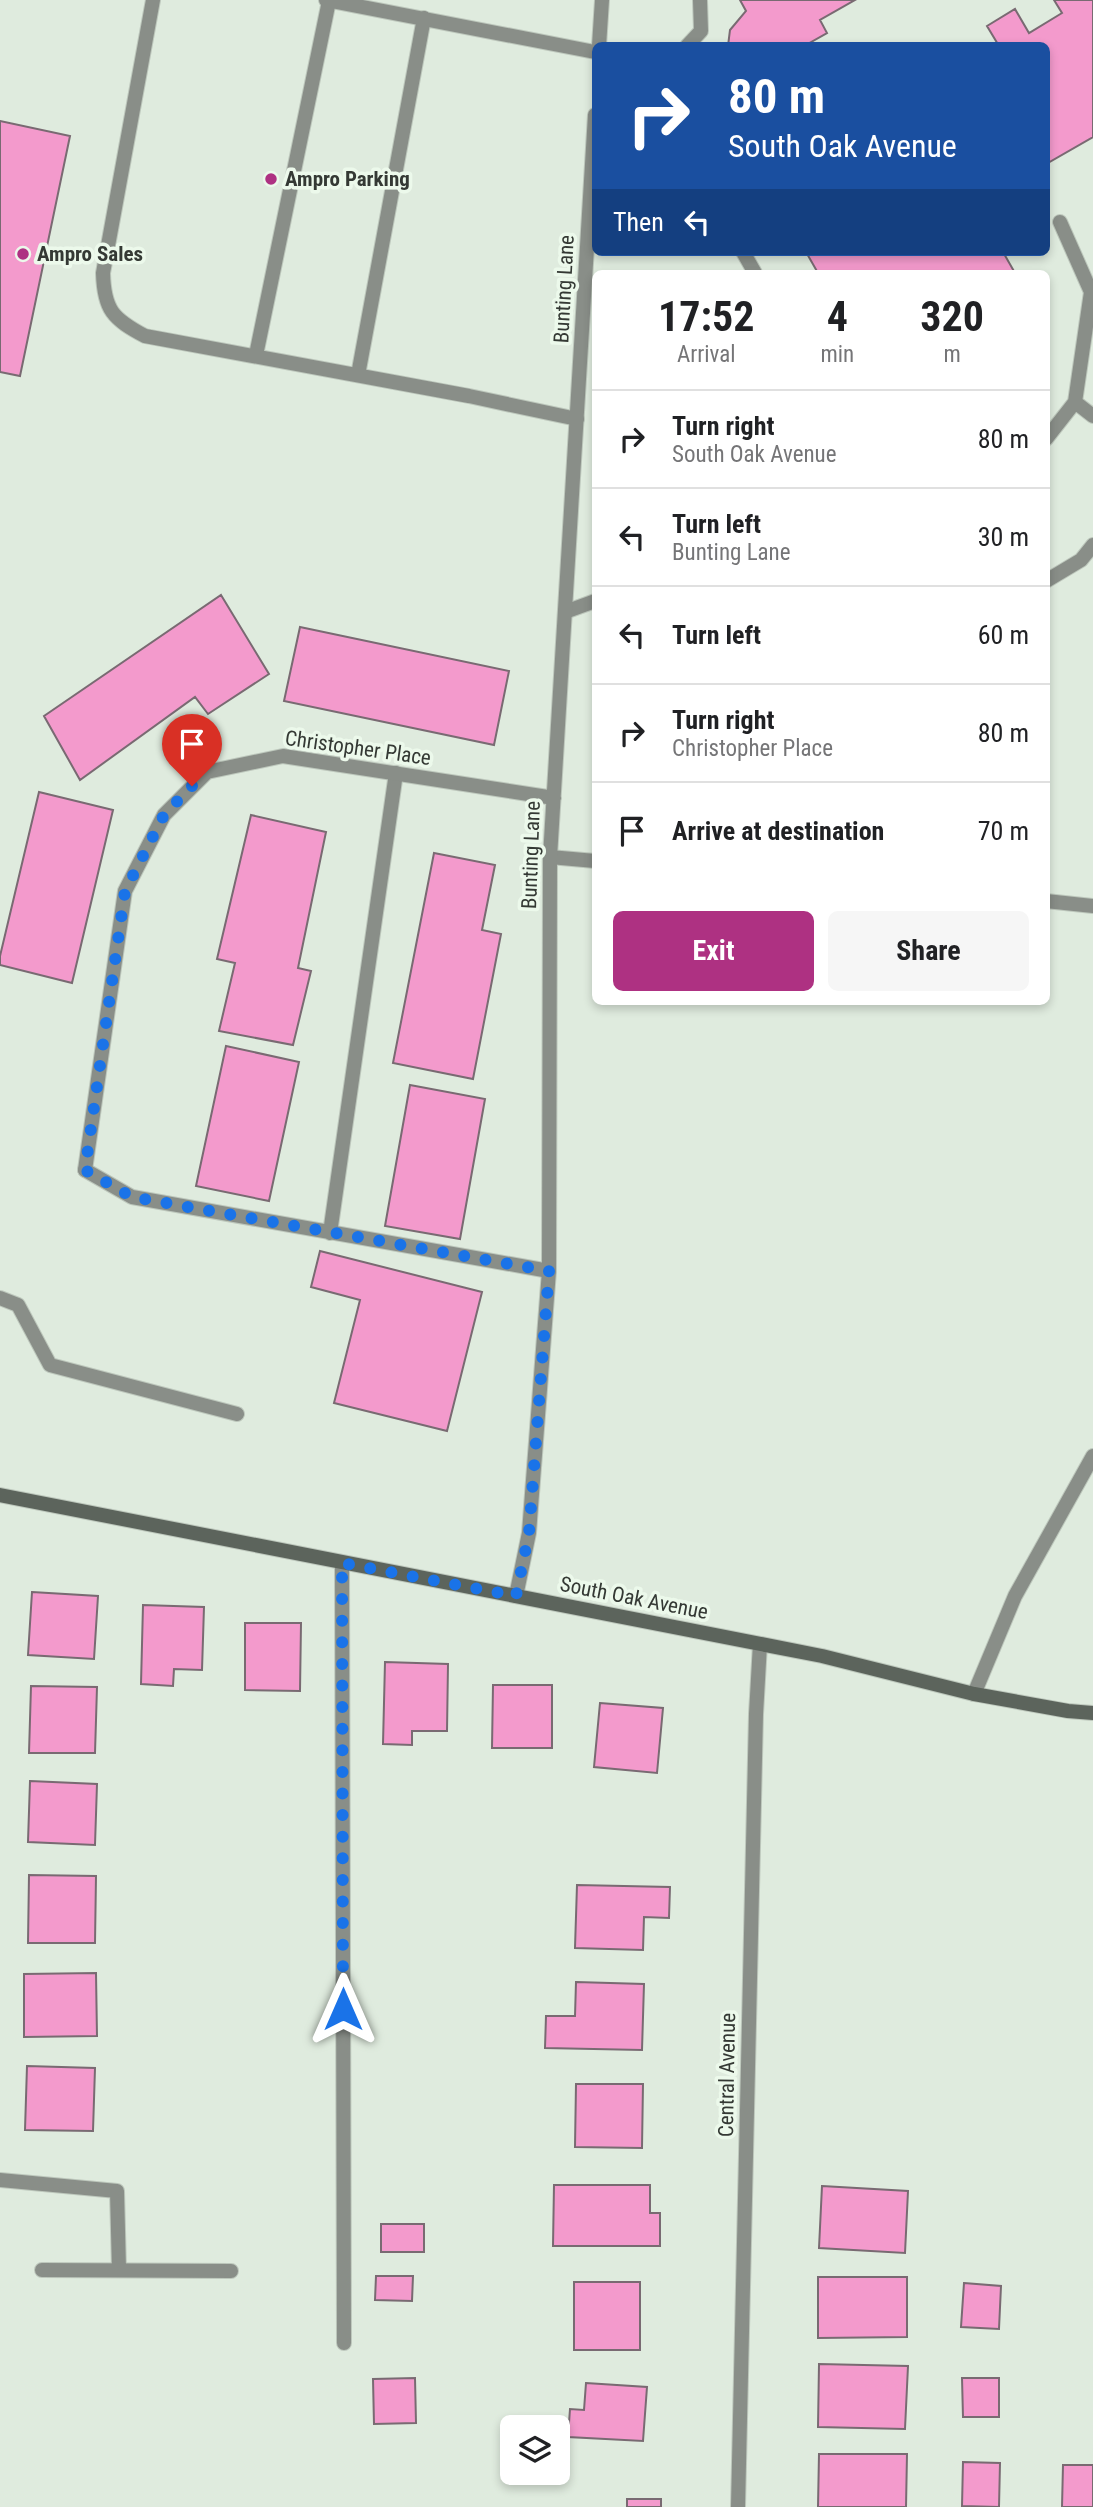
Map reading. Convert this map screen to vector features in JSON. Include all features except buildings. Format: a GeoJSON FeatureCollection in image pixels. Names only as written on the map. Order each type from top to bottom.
{"type":"FeatureCollection","features":[{"type":"Feature","properties":{"kind":"main road","name":"South Oak Avenue"},"geometry":{"type":"LineString","coordinates":[[0,1495],[822,1656],[974,1694],[1093,1713]]}},
{"type":"Feature","properties":{"kind":"street"},"geometry":{"type":"LineString","coordinates":[[153,0],[103,273],[104,296],[114,315],[128,328],[145,337],[256,355],[577,419]]}},
{"type":"Feature","properties":{"kind":"street"},"geometry":{"type":"LineString","coordinates":[[256,355],[327,0],[592,51]]}},
{"type":"Feature","properties":{"kind":"street"},"geometry":{"type":"LineString","coordinates":[[599,42],[602,0]]}},
{"type":"Feature","properties":{"kind":"street"},"geometry":{"type":"LineString","coordinates":[[691,42],[701,31],[700,0]]}},
{"type":"Feature","properties":{"kind":"street"},"geometry":{"type":"LineString","coordinates":[[358,375],[424,19]]}},
{"type":"Feature","properties":{"kind":"street","name":"Bunting Lane"},"geometry":{"type":"LineString","coordinates":[[516,1596],[529,1533],[549,1271],[550,858],[592,187]]}},
{"type":"Feature","properties":{"kind":"street"},"geometry":{"type":"LineString","coordinates":[[1050,434],[1075,402],[1091,292],[1060,222]]}},
{"type":"Feature","properties":{"kind":"street"},"geometry":{"type":"LineString","coordinates":[[1075,402],[1093,416]]}},
{"type":"Feature","properties":{"kind":"street"},"geometry":{"type":"LineString","coordinates":[[1050,578],[1081,559],[1093,545]]}},
{"type":"Feature","properties":{"kind":"street"},"geometry":{"type":"LineString","coordinates":[[565,612],[592,602]]}},
{"type":"Feature","properties":{"kind":"street","name":"Christopher Place"},"geometry":{"type":"LineString","coordinates":[[330,1233],[132,1197],[85,1170],[125,891],[164,815],[207,772],[284,756],[554,799]]}},
{"type":"Feature","properties":{"kind":"street"},"geometry":{"type":"LineString","coordinates":[[396,773],[330,1233],[549,1271]]}},
{"type":"Feature","properties":{"kind":"street"},"geometry":{"type":"LineString","coordinates":[[550,858],[592,861]]}},
{"type":"Feature","properties":{"kind":"street"},"geometry":{"type":"LineString","coordinates":[[1050,901],[1093,906]]}},
{"type":"Feature","properties":{"kind":"street"},"geometry":{"type":"LineString","coordinates":[[0,1298],[18,1305],[50,1365],[237,1414]]}},
{"type":"Feature","properties":{"kind":"street"},"geometry":{"type":"LineString","coordinates":[[974,1694],[1015,1597],[1093,1456]]}},
{"type":"Feature","properties":{"kind":"street"},"geometry":{"type":"LineString","coordinates":[[342,1563],[344,2343]]}},
{"type":"Feature","properties":{"kind":"street","name":"Central Avenue"},"geometry":{"type":"LineString","coordinates":[[738,2507],[757,1714],[761,1644]]}},
{"type":"Feature","properties":{"kind":"street"},"geometry":{"type":"LineString","coordinates":[[0,2180],[117,2191],[119,2270]]}},
{"type":"Feature","properties":{"kind":"street"},"geometry":{"type":"LineString","coordinates":[[41,2270],[231,2271]]}},
{"type":"Feature","properties":{"kind":"place","name":"Ampro Parking"},"geometry":{"type":"Point","coordinates":[271,179]}},
{"type":"Feature","properties":{"kind":"place","name":"Ampro Sales"},"geometry":{"type":"Point","coordinates":[23,254]}},
{"type":"Feature","properties":{"kind":"route"},"geometry":{"type":"LineString","coordinates":[[192,786],[164,815],[125,891],[85,1170],[132,1197],[549,1271],[529,1533],[516,1596],[342,1563],[343,2009]]}}]}
